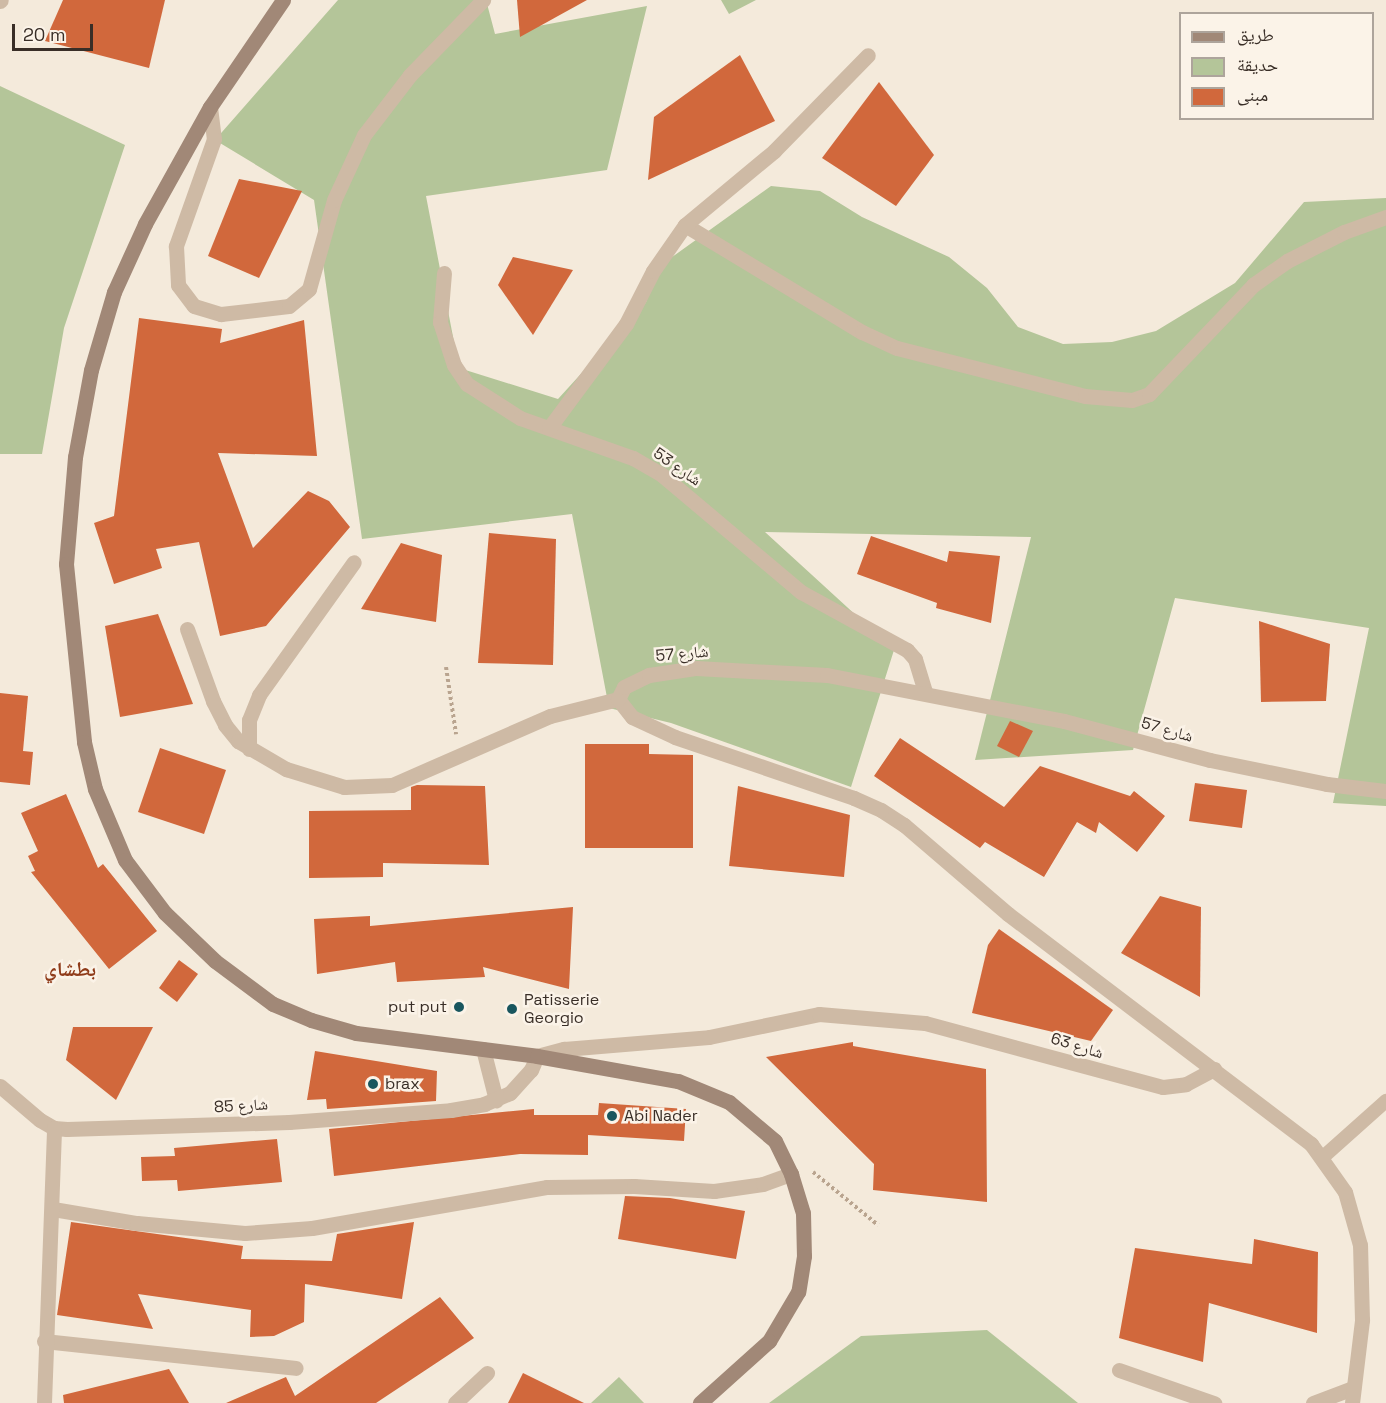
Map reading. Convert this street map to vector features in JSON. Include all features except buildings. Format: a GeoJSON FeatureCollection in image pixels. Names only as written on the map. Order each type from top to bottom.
{"type":"FeatureCollection","features":[{"type":"Feature","properties":{"kind":"main road"},"geometry":{"type":"LineString","coordinates":[[284,0],[210,106],[145,224],[114,292],[82,412],[68,508],[66,564],[84,742],[95,789],[109,829],[144,887],[173,921],[241,983],[273,1004],[333,1027],[537,1056],[678,1081],[707,1090],[729,1102],[775,1141],[791,1174],[804,1233],[798,1292],[769,1341],[700,1403]]}},
{"type":"Feature","properties":{"kind":"street"},"geometry":{"type":"LineString","coordinates":[[210,106],[214,139],[176,246],[178,285],[194,306],[221,314],[289,306],[309,289],[334,200],[363,135],[410,75],[483,0]]}},
{"type":"Feature","properties":{"kind":"street"},"geometry":{"type":"LineString","coordinates":[[549,428],[607,352],[653,271],[685,225],[774,151],[868,55]]}},
{"type":"Feature","properties":{"kind":"street"},"geometry":{"type":"LineString","coordinates":[[685,225],[862,333],[897,348],[1085,396],[1132,400],[1149,394],[1252,285],[1287,261],[1344,232],[1386,217]]}},
{"type":"Feature","properties":{"kind":"street","name":"شارع 53"},"geometry":{"type":"LineString","coordinates":[[444,273],[440,322],[454,365],[467,384],[486,399],[549,428],[633,458],[662,475],[801,592],[907,650],[915,659],[925,692]]}},
{"type":"Feature","properties":{"kind":"street"},"geometry":{"type":"LineString","coordinates":[[249,749],[249,720],[259,695],[354,562]]}},
{"type":"Feature","properties":{"kind":"street"},"geometry":{"type":"LineString","coordinates":[[187,629],[225,725],[249,749],[314,780],[371,789],[423,774],[550,717],[618,699],[632,717],[675,737],[854,798],[881,810],[904,825],[1008,914],[1292,1126],[1323,1158],[1345,1192],[1360,1245],[1363,1311],[1352,1395],[1313,1403]]}},
{"type":"Feature","properties":{"kind":"street","name":"شارع 57"},"geometry":{"type":"LineString","coordinates":[[618,699],[624,687],[649,675],[696,668],[827,675],[925,692],[1064,721],[1210,760],[1327,784],[1386,791]]}},
{"type":"Feature","properties":{"kind":"street","name":"شارع 63"},"geometry":{"type":"LineString","coordinates":[[537,1056],[599,1043],[681,1041],[784,1019],[849,1014],[925,1023],[1163,1087],[1186,1084],[1214,1069]]}},
{"type":"Feature","properties":{"kind":"street"},"geometry":{"type":"LineString","coordinates":[[483,1049],[496,1100],[522,1083],[537,1056]]}},
{"type":"Feature","properties":{"kind":"street"},"geometry":{"type":"LineString","coordinates":[[0,1086],[54,1128],[53,1209],[44,1341],[44,1403]]}},
{"type":"Feature","properties":{"kind":"street","name":"شارع 85"},"geometry":{"type":"LineString","coordinates":[[54,1128],[120,1129],[289,1122],[451,1110],[496,1100]]}},
{"type":"Feature","properties":{"kind":"street"},"geometry":{"type":"LineString","coordinates":[[53,1209],[137,1223],[244,1233],[312,1228],[547,1187],[624,1185],[714,1191],[763,1184],[791,1174]]}},
{"type":"Feature","properties":{"kind":"street"},"geometry":{"type":"LineString","coordinates":[[44,1341],[156,1350],[296,1368]]}},
{"type":"Feature","properties":{"kind":"street"},"geometry":{"type":"LineString","coordinates":[[1119,1370],[1214,1403]]}},
{"type":"Feature","properties":{"kind":"street"},"geometry":{"type":"LineString","coordinates":[[454,1403],[488,1373]]}},
{"type":"Feature","properties":{"kind":"lane"},"geometry":{"type":"LineString","coordinates":[[1323,1158],[1386,1101]]}},
{"type":"Feature","properties":{"kind":"path"},"geometry":{"type":"LineString","coordinates":[[446,668],[453,731],[470,752]]}},
{"type":"Feature","properties":{"kind":"path"},"geometry":{"type":"LineString","coordinates":[[809,1169],[878,1225]]}},
{"type":"Feature","properties":{"kind":"green space"},"geometry":{"type":"Polygon","coordinates":[[[338,0],[486,0],[495,34],[647,6],[607,170],[426,196],[459,368],[558,399],[589,365],[624,339],[646,302],[661,265],[771,186],[820,191],[862,217],[949,257],[987,288],[1018,327],[1063,344],[1112,342],[1156,331],[1235,283],[1304,202],[1386,198],[1386,806],[1333,803],[1369,628],[1175,598],[1133,750],[975,760],[1031,537],[765,532],[894,650],[851,787],[671,723],[609,708],[572,514],[362,539],[314,200],[215,140],[338,0]]]}},
{"type":"Feature","properties":{"kind":"green space"},"geometry":{"type":"Polygon","coordinates":[[[721,0],[756,0],[729,14],[721,0]]]}},
{"type":"Feature","properties":{"kind":"green space"},"geometry":{"type":"Polygon","coordinates":[[[0,86],[125,145],[64,328],[42,454],[0,454],[0,86]]]}},
{"type":"Feature","properties":{"kind":"green space"},"geometry":{"type":"Polygon","coordinates":[[[987,1330],[1078,1403],[769,1403],[861,1336],[987,1330]]]}},
{"type":"Feature","properties":{"kind":"green space"},"geometry":{"type":"Polygon","coordinates":[[[619,1377],[644,1403],[591,1403],[619,1377]]]}},
{"type":"Feature","properties":{"kind":"place","name":"put put"},"geometry":{"type":"Point","coordinates":[459,1007]}},
{"type":"Feature","properties":{"kind":"place","name":"Patisserie Georgio"},"geometry":{"type":"Point","coordinates":[512,1009]}},
{"type":"Feature","properties":{"kind":"place","name":"brax"},"geometry":{"type":"Point","coordinates":[373,1084]}},
{"type":"Feature","properties":{"kind":"place","name":"Abi Nader"},"geometry":{"type":"Point","coordinates":[612,1116]}},
{"type":"Feature","properties":{"kind":"district","name":"بطشاي"},"geometry":{"type":"Point","coordinates":[70,969]}}]}
